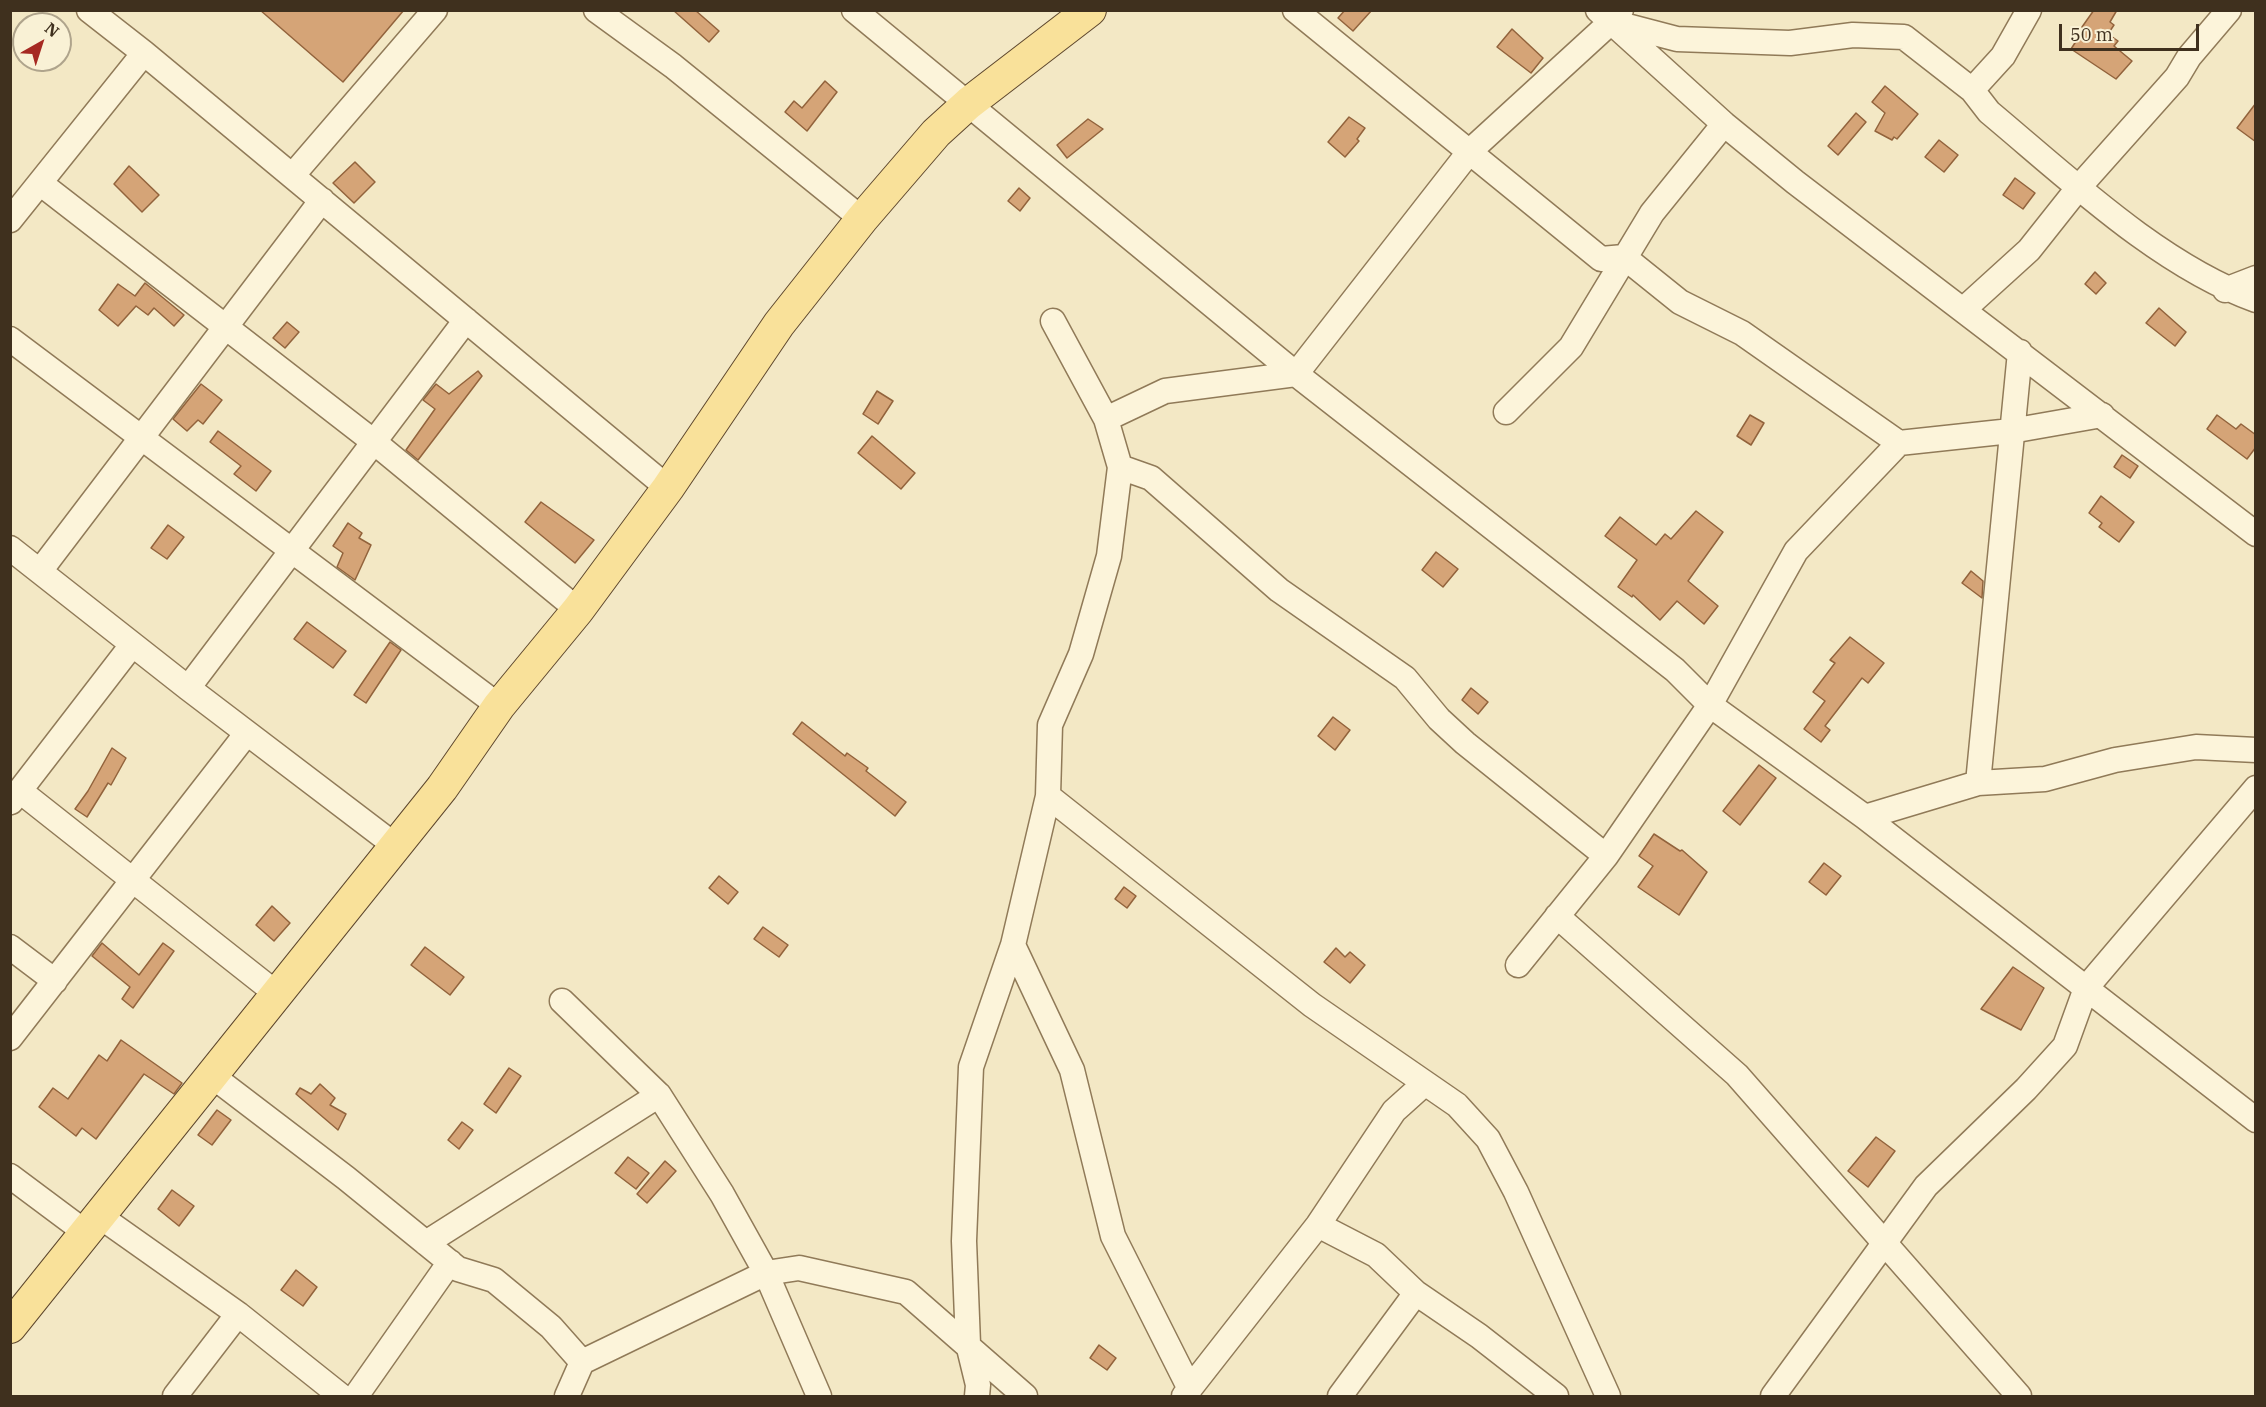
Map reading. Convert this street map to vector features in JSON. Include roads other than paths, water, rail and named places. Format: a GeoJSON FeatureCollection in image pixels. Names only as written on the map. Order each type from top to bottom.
{"type":"FeatureCollection","features":[{"type":"Feature","properties":{"kind":"main road"},"geometry":{"type":"LineString","coordinates":[[10,1327],[397,847],[442,788],[498,706],[578,610],[668,488],[779,324],[862,219],[936,133],[969,103],[1090,10]]}},
{"type":"Feature","properties":{"kind":"street"},"geometry":{"type":"LineString","coordinates":[[89,10],[144,53],[668,488]]}},
{"type":"Feature","properties":{"kind":"street"},"geometry":{"type":"LineString","coordinates":[[292,176],[435,10]]}},
{"type":"Feature","properties":{"kind":"street"},"geometry":{"type":"LineString","coordinates":[[596,10],[673,66],[862,219]]}},
{"type":"Feature","properties":{"kind":"street"},"geometry":{"type":"LineString","coordinates":[[854,10],[1296,374],[1675,670],[1710,705],[1865,817],[2256,1120]]}},
{"type":"Feature","properties":{"kind":"street"},"geometry":{"type":"LineString","coordinates":[[1295,10],[1601,259],[1624,257],[1680,302],[1742,333],[1899,443]]}},
{"type":"Feature","properties":{"kind":"street"},"geometry":{"type":"LineString","coordinates":[[1972,90],[2003,56],[2029,10]]}},
{"type":"Feature","properties":{"kind":"street"},"geometry":{"type":"LineString","coordinates":[[1964,309],[2029,250],[2079,187],[2177,77],[2189,57],[2229,10]]}},
{"type":"Feature","properties":{"kind":"street"},"geometry":{"type":"LineString","coordinates":[[1106,419],[1165,391],[1296,374],[1470,151],[1610,14]]}},
{"type":"Feature","properties":{"kind":"street"},"geometry":{"type":"LineString","coordinates":[[1610,14],[1677,39],[1790,42],[1853,35],[1904,37],[1972,90],[1989,112],[2147,240],[2226,290],[2256,300]]}},
{"type":"Feature","properties":{"kind":"street"},"geometry":{"type":"LineString","coordinates":[[1610,14],[1724,124],[1795,182],[2256,534]]}},
{"type":"Feature","properties":{"kind":"street"},"geometry":{"type":"LineString","coordinates":[[10,220],[144,53]]}},
{"type":"Feature","properties":{"kind":"street"},"geometry":{"type":"LineString","coordinates":[[1506,412],[1571,348],[1652,213],[1724,124]]}},
{"type":"Feature","properties":{"kind":"street"},"geometry":{"type":"LineString","coordinates":[[40,183],[374,442],[578,610]]}},
{"type":"Feature","properties":{"kind":"street"},"geometry":{"type":"LineString","coordinates":[[40,571],[322,200]]}},
{"type":"Feature","properties":{"kind":"street"},"geometry":{"type":"LineString","coordinates":[[2226,290],[2256,278]]}},
{"type":"Feature","properties":{"kind":"street"},"geometry":{"type":"LineString","coordinates":[[188,688],[466,320]]}},
{"type":"Feature","properties":{"kind":"street"},"geometry":{"type":"LineString","coordinates":[[977,1396],[978,1385],[968,1344],[964,1241],[972,1067],[1013,945],[1048,796],[1050,725],[1081,654],[1109,556],[1120,467],[1106,419],[1053,321]]}},
{"type":"Feature","properties":{"kind":"street"},"geometry":{"type":"LineString","coordinates":[[10,339],[498,706]]}},
{"type":"Feature","properties":{"kind":"street"},"geometry":{"type":"LineString","coordinates":[[1978,783],[2020,352]]}},
{"type":"Feature","properties":{"kind":"street"},"geometry":{"type":"LineString","coordinates":[[1518,965],[1606,856],[1710,705],[1796,551],[1899,443],[2011,431],[2102,415]]}},
{"type":"Feature","properties":{"kind":"street"},"geometry":{"type":"LineString","coordinates":[[1120,467],[1151,477],[1279,590],[1405,678],[1439,719],[1465,743],[1606,856]]}},
{"type":"Feature","properties":{"kind":"street"},"geometry":{"type":"LineString","coordinates":[[10,548],[132,645],[397,847]]}},
{"type":"Feature","properties":{"kind":"street"},"geometry":{"type":"LineString","coordinates":[[132,645],[15,797],[133,879],[277,994]]}},
{"type":"Feature","properties":{"kind":"street"},"geometry":{"type":"LineString","coordinates":[[10,1038],[247,733]]}},
{"type":"Feature","properties":{"kind":"street"},"geometry":{"type":"LineString","coordinates":[[1865,817],[1978,783],[2045,779],[2115,760],[2196,747],[2256,750]]}},
{"type":"Feature","properties":{"kind":"street"},"geometry":{"type":"LineString","coordinates":[[1773,1396],[1882,1243],[1926,1186],[2025,1089],[2065,1046],[2086,988],[2256,788]]}},
{"type":"Feature","properties":{"kind":"street"},"geometry":{"type":"LineString","coordinates":[[1048,796],[1312,1005],[1457,1105],[1488,1139],[1516,1192],[1608,1396]]}},
{"type":"Feature","properties":{"kind":"street"},"geometry":{"type":"LineString","coordinates":[[1557,916],[1737,1076],[2019,1396]]}},
{"type":"Feature","properties":{"kind":"street"},"geometry":{"type":"LineString","coordinates":[[1013,945],[1072,1070],[1113,1236],[1187,1393],[1318,1225],[1394,1111],[1424,1084]]}},
{"type":"Feature","properties":{"kind":"street"},"geometry":{"type":"LineString","coordinates":[[10,946],[55,981]]}},
{"type":"Feature","properties":{"kind":"street"},"geometry":{"type":"LineString","coordinates":[[562,1001],[659,1095],[722,1194],[766,1273],[819,1396]]}},
{"type":"Feature","properties":{"kind":"street"},"geometry":{"type":"LineString","coordinates":[[211,1075],[346,1178],[458,1269],[494,1280],[551,1327],[582,1362]]}},
{"type":"Feature","properties":{"kind":"street"},"geometry":{"type":"LineString","coordinates":[[426,1243],[659,1095]]}},
{"type":"Feature","properties":{"kind":"street"},"geometry":{"type":"LineString","coordinates":[[10,1176],[238,1314],[341,1396]]}},
{"type":"Feature","properties":{"kind":"street"},"geometry":{"type":"LineString","coordinates":[[1318,1225],[1376,1255],[1416,1293],[1479,1336],[1556,1396]]}},
{"type":"Feature","properties":{"kind":"street"},"geometry":{"type":"LineString","coordinates":[[356,1396],[450,1263]]}},
{"type":"Feature","properties":{"kind":"street"},"geometry":{"type":"LineString","coordinates":[[567,1396],[582,1362],[766,1273],[799,1268],[906,1292],[1025,1396]]}},
{"type":"Feature","properties":{"kind":"street"},"geometry":{"type":"LineString","coordinates":[[1340,1396],[1416,1293]]}},
{"type":"Feature","properties":{"kind":"street"},"geometry":{"type":"LineString","coordinates":[[175,1396],[238,1314]]}}]}
